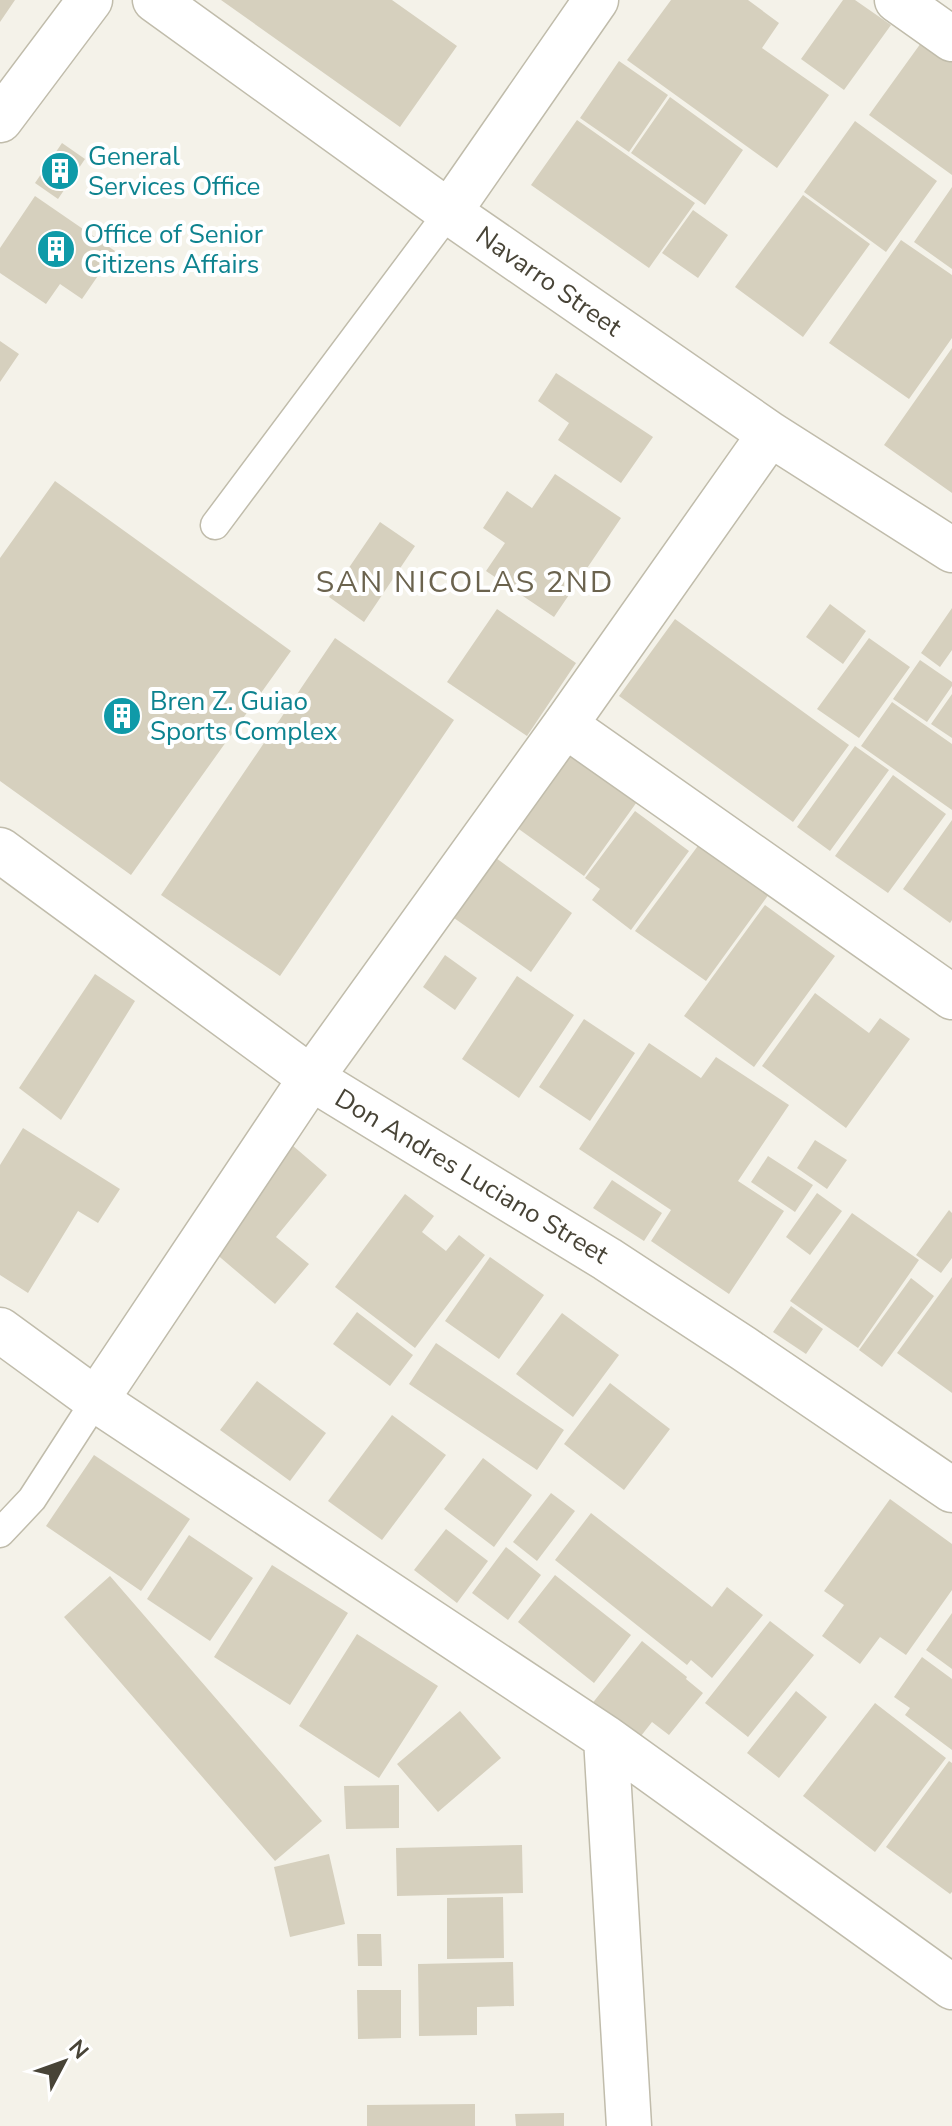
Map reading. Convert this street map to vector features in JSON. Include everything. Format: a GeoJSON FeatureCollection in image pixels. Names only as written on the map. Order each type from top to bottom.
{"type":"FeatureCollection","features":[{"type":"Feature","properties":{"kind":"street"},"geometry":{"type":"LineString","coordinates":[[0,120],[90,0]]}},
{"type":"Feature","properties":{"kind":"street","name":"Navarro Street"},"geometry":{"type":"LineString","coordinates":[[155,0],[449,212],[770,434],[952,550]]}},
{"type":"Feature","properties":{"kind":"street"},"geometry":{"type":"LineString","coordinates":[[449,212],[596,0]]}},
{"type":"Feature","properties":{"kind":"street"},"geometry":{"type":"LineString","coordinates":[[897,0],[952,39]]}},
{"type":"Feature","properties":{"kind":"street"},"geometry":{"type":"LineString","coordinates":[[96,1400],[311,1078],[770,434]]}},
{"type":"Feature","properties":{"kind":"street"},"geometry":{"type":"LineString","coordinates":[[565,725],[952,997]]}},
{"type":"Feature","properties":{"kind":"street","name":"Don Andres Luciano Street"},"geometry":{"type":"LineString","coordinates":[[0,850],[311,1078],[607,1259],[952,1490]]}},
{"type":"Feature","properties":{"kind":"street"},"geometry":{"type":"LineString","coordinates":[[0,1330],[96,1400],[606,1738],[952,1987]]}},
{"type":"Feature","properties":{"kind":"street"},"geometry":{"type":"LineString","coordinates":[[606,1738],[629,2126]]}},
{"type":"Feature","properties":{"kind":"lane"},"geometry":{"type":"LineString","coordinates":[[215,525],[449,212]]}},
{"type":"Feature","properties":{"kind":"lane"},"geometry":{"type":"LineString","coordinates":[[0,1533],[32,1499],[96,1400]]}},
{"type":"Feature","properties":{"kind":"building"},"geometry":{"type":"Polygon","coordinates":[[[0,0],[15,0],[0,22],[0,0]]]}},
{"type":"Feature","properties":{"kind":"building"},"geometry":{"type":"Polygon","coordinates":[[[221,0],[392,0],[457,46],[400,127],[221,0]]]}},
{"type":"Feature","properties":{"kind":"building"},"geometry":{"type":"Polygon","coordinates":[[[671,0],[748,0],[779,23],[762,48],[829,95],[777,168],[627,60],[671,0]]]}},
{"type":"Feature","properties":{"kind":"building"},"geometry":{"type":"Polygon","coordinates":[[[843,0],[855,0],[891,25],[844,90],[801,59],[843,0]]]}},
{"type":"Feature","properties":{"kind":"building"},"geometry":{"type":"Polygon","coordinates":[[[926,36],[952,55],[952,175],[869,115],[926,36]]]}},
{"type":"Feature","properties":{"kind":"building"},"geometry":{"type":"Polygon","coordinates":[[[619,61],[668,95],[629,152],[580,118],[619,61]]]}},
{"type":"Feature","properties":{"kind":"building"},"geometry":{"type":"Polygon","coordinates":[[[670,97],[743,150],[705,205],[631,153],[670,97]]]}},
{"type":"Feature","properties":{"kind":"building"},"geometry":{"type":"Polygon","coordinates":[[[577,120],[695,203],[649,268],[531,185],[577,120]]]}},
{"type":"Feature","properties":{"kind":"building"},"geometry":{"type":"Polygon","coordinates":[[[855,121],[937,181],[886,252],[804,192],[855,121]]]}},
{"type":"Feature","properties":{"kind":"building","name":"General Services Office"},"geometry":{"type":"Polygon","coordinates":[[[62,143],[85,159],[58,199],[35,183],[62,143]]]}},
{"type":"Feature","properties":{"kind":"building"},"geometry":{"type":"Polygon","coordinates":[[[952,187],[952,269],[914,242],[952,187]]]}},
{"type":"Feature","properties":{"kind":"building"},"geometry":{"type":"Polygon","coordinates":[[[803,195],[870,244],[803,337],[735,287],[803,195]]]}},
{"type":"Feature","properties":{"kind":"building","name":"Office of Senior Citizens Affairs"},"geometry":{"type":"Polygon","coordinates":[[[35,196],[115,251],[82,299],[60,284],[46,304],[0,273],[0,248],[35,196]]]}},
{"type":"Feature","properties":{"kind":"building"},"geometry":{"type":"Polygon","coordinates":[[[693,210],[728,235],[698,278],[662,253],[693,210]]]}},
{"type":"Feature","properties":{"kind":"building"},"geometry":{"type":"Polygon","coordinates":[[[901,240],[952,275],[952,338],[909,399],[829,343],[901,240]]]}},
{"type":"Feature","properties":{"kind":"building"},"geometry":{"type":"Polygon","coordinates":[[[0,341],[19,354],[0,382],[0,341]]]}},
{"type":"Feature","properties":{"kind":"building"},"geometry":{"type":"Polygon","coordinates":[[[952,348],[952,493],[884,445],[952,348]]]}},
{"type":"Feature","properties":{"kind":"building"},"geometry":{"type":"Polygon","coordinates":[[[556,373],[653,437],[621,483],[558,440],[569,423],[538,401],[556,373]]]}},
{"type":"Feature","properties":{"kind":"building"},"geometry":{"type":"Polygon","coordinates":[[[555,474],[621,518],[554,617],[486,571],[505,543],[483,528],[507,491],[532,508],[555,474]]]}},
{"type":"Feature","properties":{"kind":"building","name":"Bren Z. Guiao Sports Complex"},"geometry":{"type":"Polygon","coordinates":[[[55,481],[291,651],[131,875],[0,781],[0,558],[55,481]]]}},
{"type":"Feature","properties":{"kind":"building"},"geometry":{"type":"Polygon","coordinates":[[[380,522],[415,546],[364,622],[329,597],[380,522]]]}},
{"type":"Feature","properties":{"kind":"building"},"geometry":{"type":"Polygon","coordinates":[[[830,604],[866,631],[843,664],[806,637],[830,604]]]}},
{"type":"Feature","properties":{"kind":"building"},"geometry":{"type":"Polygon","coordinates":[[[952,608],[952,650],[940,667],[921,653],[952,608]]]}},
{"type":"Feature","properties":{"kind":"building"},"geometry":{"type":"Polygon","coordinates":[[[497,609],[576,663],[527,736],[447,682],[497,609]]]}},
{"type":"Feature","properties":{"kind":"building"},"geometry":{"type":"Polygon","coordinates":[[[675,619],[849,745],[793,822],[619,696],[675,619]]]}},
{"type":"Feature","properties":{"kind":"building"},"geometry":{"type":"Polygon","coordinates":[[[335,638],[454,720],[280,976],[161,895],[335,638]]]}},
{"type":"Feature","properties":{"kind":"building"},"geometry":{"type":"Polygon","coordinates":[[[869,638],[910,667],[859,738],[817,709],[869,638]]]}},
{"type":"Feature","properties":{"kind":"building"},"geometry":{"type":"Polygon","coordinates":[[[920,660],[952,682],[927,722],[893,699],[920,660]]]}},
{"type":"Feature","properties":{"kind":"building"},"geometry":{"type":"Polygon","coordinates":[[[952,694],[952,738],[931,724],[952,694]]]}},
{"type":"Feature","properties":{"kind":"building"},"geometry":{"type":"Polygon","coordinates":[[[892,702],[952,744],[952,810],[861,746],[892,702]]]}},
{"type":"Feature","properties":{"kind":"building"},"geometry":{"type":"Polygon","coordinates":[[[562,733],[644,792],[584,876],[502,817],[562,733]]]}},
{"type":"Feature","properties":{"kind":"building"},"geometry":{"type":"Polygon","coordinates":[[[855,746],[889,770],[830,851],[797,827],[855,746]]]}},
{"type":"Feature","properties":{"kind":"building"},"geometry":{"type":"Polygon","coordinates":[[[893,775],[946,814],[888,893],[835,856],[893,775]]]}},
{"type":"Feature","properties":{"kind":"building"},"geometry":{"type":"Polygon","coordinates":[[[635,811],[689,851],[631,930],[592,900],[600,889],[585,878],[635,811]]]}},
{"type":"Feature","properties":{"kind":"building"},"geometry":{"type":"Polygon","coordinates":[[[952,820],[952,920],[950,923],[903,889],[952,820]]]}},
{"type":"Feature","properties":{"kind":"building"},"geometry":{"type":"Polygon","coordinates":[[[700,843],[769,894],[706,981],[635,931],[700,843]]]}},
{"type":"Feature","properties":{"kind":"building"},"geometry":{"type":"Polygon","coordinates":[[[496,858],[572,913],[531,972],[454,918],[496,858]]]}},
{"type":"Feature","properties":{"kind":"building"},"geometry":{"type":"Polygon","coordinates":[[[765,905],[835,956],[754,1067],[684,1016],[765,905]]]}},
{"type":"Feature","properties":{"kind":"building"},"geometry":{"type":"Polygon","coordinates":[[[445,955],[477,978],[455,1010],[423,987],[445,955]]]}},
{"type":"Feature","properties":{"kind":"building"},"geometry":{"type":"Polygon","coordinates":[[[95,974],[135,1001],[61,1120],[19,1088],[95,974]]]}},
{"type":"Feature","properties":{"kind":"building"},"geometry":{"type":"Polygon","coordinates":[[[517,976],[574,1015],[519,1098],[462,1059],[517,976]]]}},
{"type":"Feature","properties":{"kind":"building"},"geometry":{"type":"Polygon","coordinates":[[[815,993],[869,1033],[880,1018],[910,1039],[846,1128],[762,1066],[815,993]]]}},
{"type":"Feature","properties":{"kind":"building"},"geometry":{"type":"Polygon","coordinates":[[[584,1019],[635,1053],[590,1121],[539,1087],[584,1019]]]}},
{"type":"Feature","properties":{"kind":"building"},"geometry":{"type":"Polygon","coordinates":[[[649,1043],[701,1078],[716,1057],[789,1105],[738,1181],[784,1211],[729,1294],[651,1241],[671,1210],[579,1149],[649,1043]]]}},
{"type":"Feature","properties":{"kind":"building"},"geometry":{"type":"Polygon","coordinates":[[[23,1128],[120,1189],[98,1223],[78,1211],[28,1293],[0,1275],[0,1165],[23,1128]]]}},
{"type":"Feature","properties":{"kind":"building"},"geometry":{"type":"Polygon","coordinates":[[[815,1140],[847,1160],[827,1189],[797,1168],[815,1140]]]}},
{"type":"Feature","properties":{"kind":"building"},"geometry":{"type":"Polygon","coordinates":[[[292,1145],[327,1175],[276,1237],[309,1264],[275,1304],[208,1247],[292,1145]]]}},
{"type":"Feature","properties":{"kind":"building"},"geometry":{"type":"Polygon","coordinates":[[[768,1156],[813,1185],[795,1212],[751,1182],[768,1156]]]}},
{"type":"Feature","properties":{"kind":"building"},"geometry":{"type":"Polygon","coordinates":[[[612,1180],[662,1213],[644,1241],[593,1208],[612,1180]]]}},
{"type":"Feature","properties":{"kind":"building"},"geometry":{"type":"Polygon","coordinates":[[[817,1193],[842,1211],[810,1255],[786,1237],[817,1193]]]}},
{"type":"Feature","properties":{"kind":"building"},"geometry":{"type":"Polygon","coordinates":[[[405,1194],[434,1216],[422,1232],[446,1251],[459,1235],[485,1255],[415,1348],[335,1287],[405,1194]]]}},
{"type":"Feature","properties":{"kind":"building"},"geometry":{"type":"Polygon","coordinates":[[[949,1210],[952,1213],[952,1258],[941,1273],[916,1255],[949,1210]]]}},
{"type":"Feature","properties":{"kind":"building"},"geometry":{"type":"Polygon","coordinates":[[[852,1213],[919,1260],[858,1348],[790,1301],[852,1213]]]}},
{"type":"Feature","properties":{"kind":"building"},"geometry":{"type":"Polygon","coordinates":[[[490,1257],[544,1295],[499,1359],[445,1321],[490,1257]]]}},
{"type":"Feature","properties":{"kind":"building"},"geometry":{"type":"Polygon","coordinates":[[[952,1277],[952,1393],[897,1353],[952,1277]]]}},
{"type":"Feature","properties":{"kind":"building"},"geometry":{"type":"Polygon","coordinates":[[[911,1278],[934,1296],[882,1367],[859,1350],[911,1278]]]}},
{"type":"Feature","properties":{"kind":"building"},"geometry":{"type":"Polygon","coordinates":[[[791,1306],[823,1329],[806,1354],[773,1332],[791,1306]]]}},
{"type":"Feature","properties":{"kind":"building"},"geometry":{"type":"Polygon","coordinates":[[[357,1312],[413,1355],[390,1386],[333,1344],[357,1312]]]}},
{"type":"Feature","properties":{"kind":"building"},"geometry":{"type":"Polygon","coordinates":[[[562,1313],[619,1355],[573,1417],[516,1374],[562,1313]]]}},
{"type":"Feature","properties":{"kind":"building"},"geometry":{"type":"Polygon","coordinates":[[[436,1343],[564,1430],[537,1470],[409,1384],[436,1343]]]}},
{"type":"Feature","properties":{"kind":"building"},"geometry":{"type":"Polygon","coordinates":[[[257,1381],[326,1433],[290,1481],[220,1430],[257,1381]]]}},
{"type":"Feature","properties":{"kind":"building"},"geometry":{"type":"Polygon","coordinates":[[[610,1383],[670,1429],[624,1490],[564,1444],[610,1383]]]}},
{"type":"Feature","properties":{"kind":"building"},"geometry":{"type":"Polygon","coordinates":[[[392,1415],[446,1455],[382,1540],[328,1501],[392,1415]]]}},
{"type":"Feature","properties":{"kind":"building"},"geometry":{"type":"Polygon","coordinates":[[[94,1455],[190,1519],[141,1591],[46,1526],[94,1455]]]}},
{"type":"Feature","properties":{"kind":"building"},"geometry":{"type":"Polygon","coordinates":[[[483,1458],[532,1495],[494,1547],[444,1509],[483,1458]]]}},
{"type":"Feature","properties":{"kind":"building"},"geometry":{"type":"Polygon","coordinates":[[[551,1493],[575,1511],[537,1561],[513,1542],[551,1493]]]}},
{"type":"Feature","properties":{"kind":"building"},"geometry":{"type":"Polygon","coordinates":[[[890,1499],[952,1544],[952,1590],[906,1655],[880,1637],[860,1664],[822,1636],[844,1605],[824,1591],[890,1499]]]}},
{"type":"Feature","properties":{"kind":"building"},"geometry":{"type":"Polygon","coordinates":[[[591,1513],[712,1607],[727,1587],[763,1615],[712,1678],[691,1660],[687,1665],[555,1560],[591,1513]]]}},
{"type":"Feature","properties":{"kind":"building"},"geometry":{"type":"Polygon","coordinates":[[[446,1529],[488,1561],[457,1603],[414,1570],[446,1529]]]}},
{"type":"Feature","properties":{"kind":"building"},"geometry":{"type":"Polygon","coordinates":[[[189,1535],[253,1578],[210,1641],[147,1599],[189,1535]]]}},
{"type":"Feature","properties":{"kind":"building"},"geometry":{"type":"Polygon","coordinates":[[[506,1547],[541,1575],[508,1620],[472,1593],[506,1547]]]}},
{"type":"Feature","properties":{"kind":"building"},"geometry":{"type":"Polygon","coordinates":[[[272,1565],[348,1613],[290,1705],[214,1657],[272,1565]]]}},
{"type":"Feature","properties":{"kind":"building"},"geometry":{"type":"Polygon","coordinates":[[[555,1575],[631,1635],[594,1683],[518,1622],[555,1575]]]}},
{"type":"Feature","properties":{"kind":"building"},"geometry":{"type":"Polygon","coordinates":[[[110,1576],[322,1821],[275,1861],[64,1617],[110,1576]]]}},
{"type":"Feature","properties":{"kind":"building"},"geometry":{"type":"Polygon","coordinates":[[[952,1613],[952,1669],[926,1650],[952,1613]]]}},
{"type":"Feature","properties":{"kind":"building"},"geometry":{"type":"Polygon","coordinates":[[[770,1621],[814,1655],[748,1737],[705,1703],[770,1621]]]}},
{"type":"Feature","properties":{"kind":"building"},"geometry":{"type":"Polygon","coordinates":[[[357,1634],[438,1686],[379,1778],[299,1726],[357,1634]]]}},
{"type":"Feature","properties":{"kind":"building"},"geometry":{"type":"Polygon","coordinates":[[[642,1641],[703,1693],[669,1735],[652,1722],[637,1741],[591,1705],[642,1641]]]}},
{"type":"Feature","properties":{"kind":"building"},"geometry":{"type":"Polygon","coordinates":[[[922,1657],[952,1679],[952,1750],[905,1715],[910,1708],[894,1697],[922,1657]]]}},
{"type":"Feature","properties":{"kind":"building"},"geometry":{"type":"Polygon","coordinates":[[[796,1691],[827,1717],[779,1778],[747,1753],[796,1691]]]}},
{"type":"Feature","properties":{"kind":"building"},"geometry":{"type":"Polygon","coordinates":[[[875,1703],[946,1758],[875,1852],[803,1796],[875,1703]]]}},
{"type":"Feature","properties":{"kind":"building"},"geometry":{"type":"Polygon","coordinates":[[[460,1711],[501,1758],[438,1812],[397,1764],[460,1711]]]}},
{"type":"Feature","properties":{"kind":"building"},"geometry":{"type":"Polygon","coordinates":[[[949,1761],[952,1763],[950,1894],[886,1847],[949,1761]]]}},
{"type":"Feature","properties":{"kind":"building"},"geometry":{"type":"Polygon","coordinates":[[[399,1785],[399,1828],[346,1829],[344,1786],[399,1785]]]}},
{"type":"Feature","properties":{"kind":"building"},"geometry":{"type":"Polygon","coordinates":[[[522,1845],[523,1893],[397,1896],[396,1848],[522,1845]]]}},
{"type":"Feature","properties":{"kind":"building"},"geometry":{"type":"Polygon","coordinates":[[[329,1854],[345,1924],[290,1937],[274,1867],[329,1854]]]}},
{"type":"Feature","properties":{"kind":"building"},"geometry":{"type":"Polygon","coordinates":[[[503,1897],[504,1958],[447,1959],[447,1898],[503,1897]]]}},
{"type":"Feature","properties":{"kind":"building"},"geometry":{"type":"Polygon","coordinates":[[[357,1934],[381,1934],[382,1966],[358,1966],[357,1934]]]}},
{"type":"Feature","properties":{"kind":"building"},"geometry":{"type":"Polygon","coordinates":[[[513,1962],[514,2006],[477,2007],[477,2035],[419,2036],[418,1964],[513,1962]]]}},
{"type":"Feature","properties":{"kind":"building"},"geometry":{"type":"Polygon","coordinates":[[[357,1990],[401,1990],[401,2038],[358,2039],[357,1990]]]}},
{"type":"Feature","properties":{"kind":"building"},"geometry":{"type":"Polygon","coordinates":[[[475,2104],[475,2126],[367,2126],[367,2105],[475,2104]]]}},
{"type":"Feature","properties":{"kind":"building"},"geometry":{"type":"Polygon","coordinates":[[[564,2113],[564,2126],[516,2126],[515,2114],[564,2113]]]}},
{"type":"Feature","properties":{"kind":"place","name":"General Services Office"},"geometry":{"type":"Point","coordinates":[60,171]}},
{"type":"Feature","properties":{"kind":"place","name":"Office of Senior Citizens Affairs"},"geometry":{"type":"Point","coordinates":[56,249]}},
{"type":"Feature","properties":{"kind":"place","name":"Bren Z. Guiao Sports Complex"},"geometry":{"type":"Point","coordinates":[122,716]}},
{"type":"Feature","properties":{"kind":"district","name":"SAN NICOLAS 2ND"},"geometry":{"type":"Point","coordinates":[465,582]}}]}
